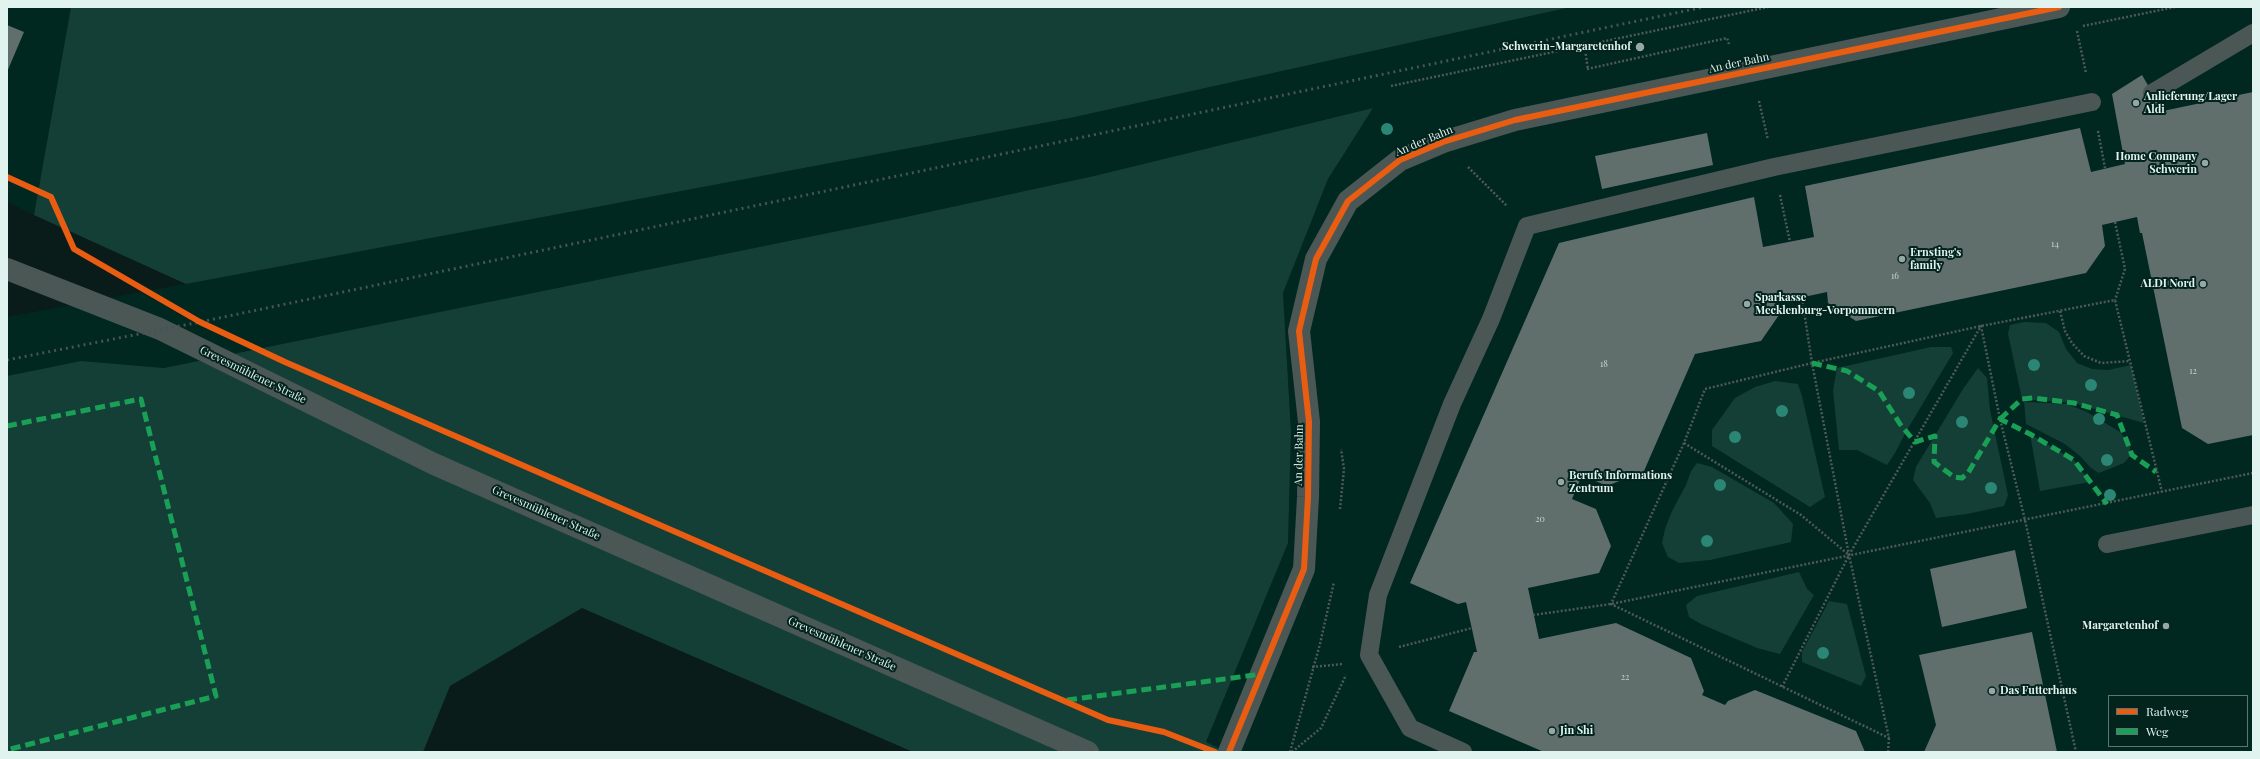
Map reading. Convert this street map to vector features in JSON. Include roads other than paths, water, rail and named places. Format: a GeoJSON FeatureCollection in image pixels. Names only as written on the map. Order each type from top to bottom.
{"type":"FeatureCollection","features":[{"type":"Feature","properties":{"kind":"street","name":"An der Bahn"},"geometry":{"type":"LineString","coordinates":[[1229,752],[1304,569],[1310,422],[1299,331],[1316,259],[1348,201],[1400,160],[1443,142],[1515,120],[2059,7]]}},
{"type":"Feature","properties":{"kind":"street","name":"Grevesmühlener Straße"},"geometry":{"type":"LineString","coordinates":[[7,269],[160,329],[441,467],[1088,752]]}},
{"type":"Feature","properties":{"kind":"lane"},"geometry":{"type":"LineString","coordinates":[[2152,93],[2253,33]]}},
{"type":"Feature","properties":{"kind":"lane"},"geometry":{"type":"LineString","coordinates":[[1463,752],[1410,728],[1369,655],[1378,595],[1452,404],[1490,320],[1527,226],[1774,167],[2092,102]]}},
{"type":"Feature","properties":{"kind":"lane"},"geometry":{"type":"LineString","coordinates":[[2107,544],[2253,516]]}},
{"type":"Feature","properties":{"kind":"railway"},"geometry":{"type":"LineString","coordinates":[[7,360],[200,322],[1704,7]]}},
{"type":"Feature","properties":{"kind":"place","name":"Schwerin-Margaretenhof"},"geometry":{"type":"Point","coordinates":[1640,47]}},
{"type":"Feature","properties":{"kind":"place","name":"Anlieferung/Lager Aldi"},"geometry":{"type":"Point","coordinates":[2136,103]}},
{"type":"Feature","properties":{"kind":"place","name":"Home Company Schwerin"},"geometry":{"type":"Point","coordinates":[2205,163]}},
{"type":"Feature","properties":{"kind":"place","name":"Ernsting's family"},"geometry":{"type":"Point","coordinates":[1902,259]}},
{"type":"Feature","properties":{"kind":"place","name":"ALDI Nord"},"geometry":{"type":"Point","coordinates":[2203,284]}},
{"type":"Feature","properties":{"kind":"place","name":"Sparkasse Mecklenburg-Vorpommern"},"geometry":{"type":"Point","coordinates":[1747,304]}},
{"type":"Feature","properties":{"kind":"place","name":"Berufs Informations Zentrum"},"geometry":{"type":"Point","coordinates":[1561,482]}},
{"type":"Feature","properties":{"kind":"place","name":"Margaretenhof"},"geometry":{"type":"Point","coordinates":[2166,626]}},
{"type":"Feature","properties":{"kind":"place","name":"Das Futterhaus"},"geometry":{"type":"Point","coordinates":[1992,691]}},
{"type":"Feature","properties":{"kind":"place","name":"Jin Shi"},"geometry":{"type":"Point","coordinates":[1552,731]}}]}
